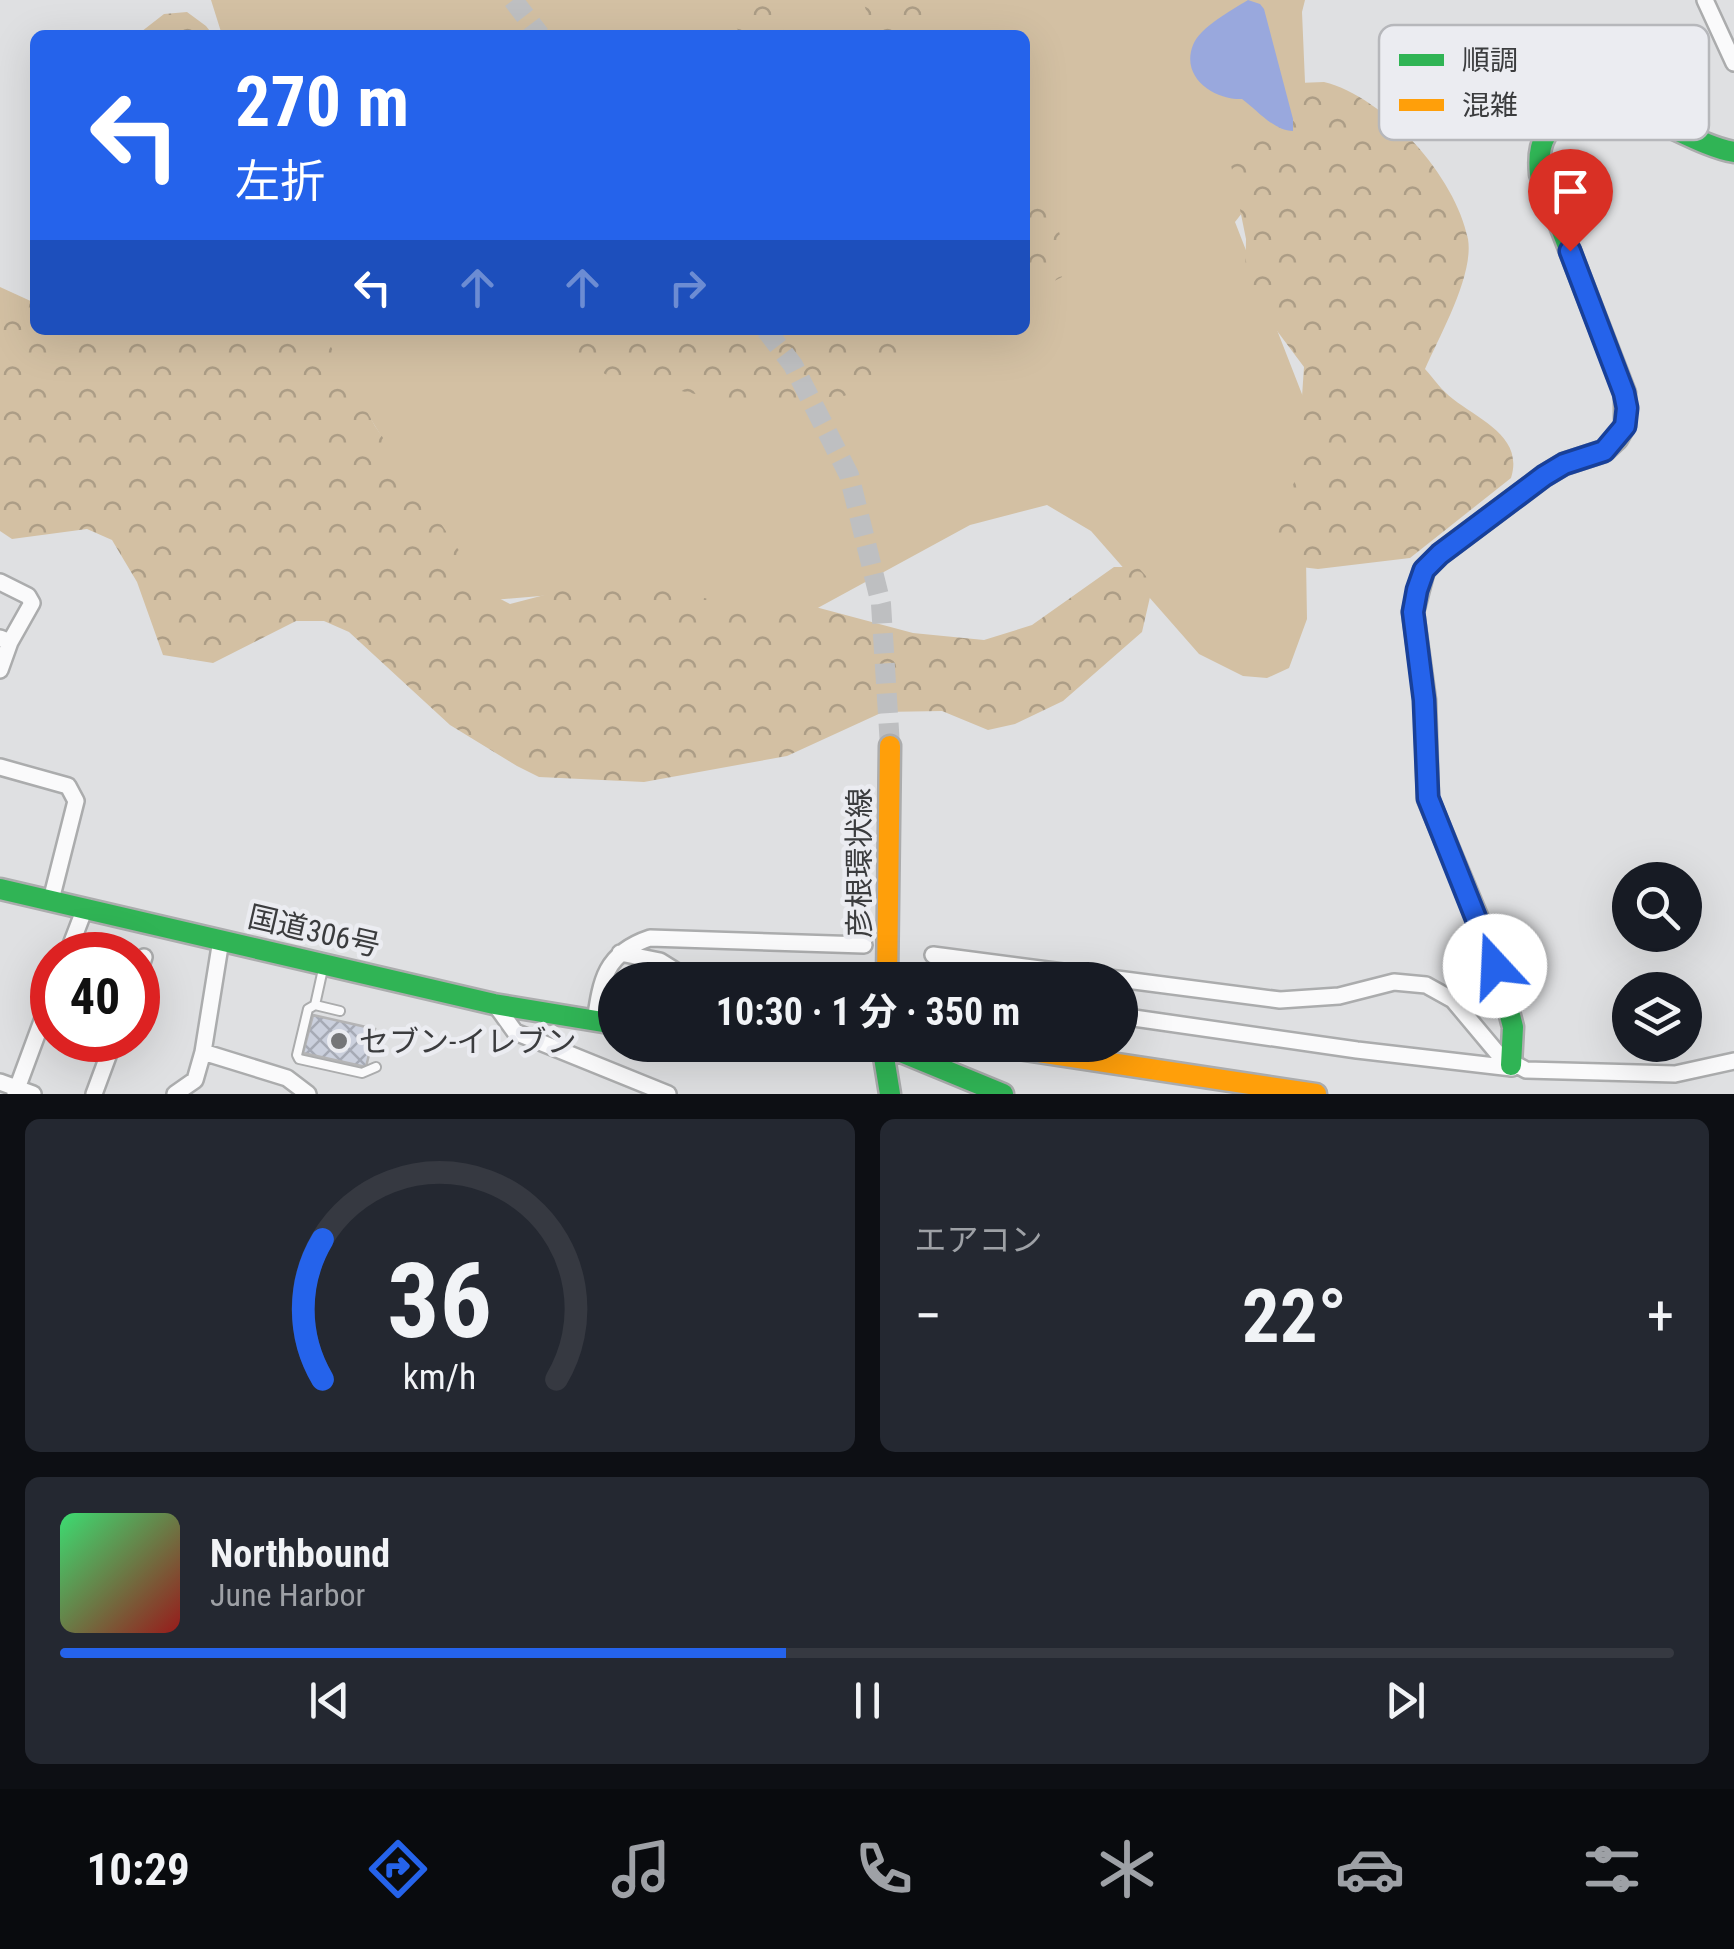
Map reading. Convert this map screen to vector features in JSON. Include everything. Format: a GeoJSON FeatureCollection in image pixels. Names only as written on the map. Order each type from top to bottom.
{"type":"FeatureCollection","features":[{"type":"Feature","properties":{"kind":"main road"},"geometry":{"type":"LineString","coordinates":[[1518,1068],[1506,1000],[1477,916],[1428,798],[1424,700],[1413,612],[1424,570],[1440,554],[1544,476],[1564,464],[1604,451],[1625,426],[1624,393],[1538,175],[1538,148],[1542,140]]}},
{"type":"Feature","properties":{"kind":"main road"},"geometry":{"type":"LineString","coordinates":[[1692,140],[1707,148],[1734,152]]}},
{"type":"Feature","properties":{"kind":"main road","name":"彦根環状線"},"geometry":{"type":"LineString","coordinates":[[887,962],[890,746]]}},
{"type":"Feature","properties":{"kind":"main road","name":"国道306号"},"geometry":{"type":"LineString","coordinates":[[2,893],[52,900],[494,1004],[598,1022]]}},
{"type":"Feature","properties":{"kind":"main road"},"geometry":{"type":"LineString","coordinates":[[885,1062],[890,1094]]}},
{"type":"Feature","properties":{"kind":"main road"},"geometry":{"type":"LineString","coordinates":[[925,1062],[1003,1094]]}},
{"type":"Feature","properties":{"kind":"main road"},"geometry":{"type":"LineString","coordinates":[[1083,1062],[1234,1090],[1316,1094]]}},
{"type":"Feature","properties":{"kind":"street"},"geometry":{"type":"LineString","coordinates":[[1704,0],[1734,63]]}},
{"type":"Feature","properties":{"kind":"street"},"geometry":{"type":"LineString","coordinates":[[0,582],[28,596],[32,603],[5,640],[0,670]]}},
{"type":"Feature","properties":{"kind":"street"},"geometry":{"type":"LineString","coordinates":[[0,767],[68,786],[76,802],[52,900]]}},
{"type":"Feature","properties":{"kind":"street"},"geometry":{"type":"LineString","coordinates":[[76,932],[85,908]]}},
{"type":"Feature","properties":{"kind":"street"},"geometry":{"type":"LineString","coordinates":[[614,962],[635,943],[665,938],[864,946]]}},
{"type":"Feature","properties":{"kind":"street"},"geometry":{"type":"LineString","coordinates":[[175,1094],[195,1080],[221,940]]}},
{"type":"Feature","properties":{"kind":"street"},"geometry":{"type":"LineString","coordinates":[[620,953],[662,962]]}},
{"type":"Feature","properties":{"kind":"street"},"geometry":{"type":"LineString","coordinates":[[933,955],[1280,1000],[1321,999],[1376,985],[1411,982],[1453,1000],[1498,1055],[1518,1068]]}},
{"type":"Feature","properties":{"kind":"street"},"geometry":{"type":"LineString","coordinates":[[494,1004],[515,1032],[668,1094]]}},
{"type":"Feature","properties":{"kind":"street"},"geometry":{"type":"LineString","coordinates":[[1138,1019],[1518,1068],[1675,1074],[1734,1061]]}},
{"type":"Feature","properties":{"kind":"street"},"geometry":{"type":"LineString","coordinates":[[202,1052],[287,1078],[308,1094]]}},
{"type":"Feature","properties":{"kind":"street"},"geometry":{"type":"LineString","coordinates":[[0,1082],[22,1092],[31,1062]]}},
{"type":"Feature","properties":{"kind":"street"},"geometry":{"type":"LineString","coordinates":[[94,1094],[106,1062]]}},
{"type":"Feature","properties":{"kind":"lane"},"geometry":{"type":"LineString","coordinates":[[315,1005],[324,965]]}},
{"type":"Feature","properties":{"kind":"lane"},"geometry":{"type":"LineString","coordinates":[[340,1011],[315,1005],[308,1009],[297,1055],[300,1059],[362,1073],[376,1067]]}},
{"type":"Feature","properties":{"kind":"lane"},"geometry":{"type":"LineString","coordinates":[[1234,1090],[1261,1094]]}},
{"type":"Feature","properties":{"kind":"green space"},"geometry":{"type":"Polygon","coordinates":[[[211,0],[1305,0],[1302,12],[1307,129],[1235,222],[1314,425],[1305,498],[1307,619],[1289,668],[1267,678],[1243,676],[1199,654],[1091,531],[1047,505],[970,525],[803,616],[611,590],[493,600],[455,556],[319,335],[1030,335],[1030,30],[220,30],[211,0]]]}},
{"type":"Feature","properties":{"kind":"green space"},"geometry":{"type":"Polygon","coordinates":[[[718,0],[797,0],[794,16],[781,30],[739,30],[725,16],[718,0]]]}},
{"type":"Feature","properties":{"kind":"green space"},"geometry":{"type":"Polygon","coordinates":[[[863,0],[922,0],[925,30],[872,30],[863,0]]]}},
{"type":"Feature","properties":{"kind":"green space"},"geometry":{"type":"Polygon","coordinates":[[[187,12],[209,30],[143,30],[164,14],[187,12]]]}},
{"type":"Feature","properties":{"kind":"green space"},"geometry":{"type":"Polygon","coordinates":[[[1324,82],[1379,111],[1379,140],[1414,143],[1449,190],[1468,239],[1466,270],[1425,369],[1449,396],[1487,422],[1505,441],[1511,451],[1511,478],[1410,558],[1318,569],[1292,566],[1275,549],[1281,510],[1302,466],[1299,441],[1304,367],[1245,288],[1246,239],[1231,165],[1268,120],[1273,125],[1293,119],[1287,97],[1298,83],[1324,82]]]}},
{"type":"Feature","properties":{"kind":"green space"},"geometry":{"type":"Polygon","coordinates":[[[1030,187],[1056,224],[1063,248],[1062,277],[1030,293],[1030,187]]]}},
{"type":"Feature","properties":{"kind":"green space"},"geometry":{"type":"Polygon","coordinates":[[[0,287],[30,301],[30,335],[326,335],[375,426],[487,592],[510,604],[579,586],[629,584],[747,606],[793,601],[913,633],[984,640],[1032,625],[1114,567],[1138,567],[1153,584],[1142,632],[1063,701],[1015,724],[988,730],[942,711],[883,712],[787,756],[644,782],[539,777],[517,766],[450,725],[349,632],[324,621],[296,621],[213,663],[163,655],[137,582],[112,540],[87,529],[12,539],[0,531],[0,287]]]}},
{"type":"Feature","properties":{"kind":"green space"},"geometry":{"type":"Polygon","coordinates":[[[538,335],[921,335],[892,376],[844,396],[737,403],[607,375],[538,335]]]}},
{"type":"Feature","properties":{"kind":"water"},"geometry":{"type":"Polygon","coordinates":[[[1248,0],[1264,9],[1293,131],[1272,124],[1242,99],[1211,91],[1191,68],[1193,45],[1202,32],[1248,0]]]}},
{"type":"Feature","properties":{"kind":"building","name":"セブン-イレブン"},"geometry":{"type":"Polygon","coordinates":[[[313,1015],[375,1029],[366,1067],[303,1053],[313,1015]]]}},
{"type":"Feature","properties":{"kind":"tunnel"},"geometry":{"type":"LineString","coordinates":[[513,0],[536,30]]}},
{"type":"Feature","properties":{"kind":"tunnel"},"geometry":{"type":"LineString","coordinates":[[770,335],[793,365],[849,475],[881,604],[890,746]]}},
{"type":"Feature","properties":{"kind":"traffic: fast"},"geometry":{"type":"LineString","coordinates":[[1511,1065],[1513,1027],[1506,1000],[1484,933],[1428,799],[1425,700],[1413,612],[1424,570],[1440,554],[1544,476],[1564,464],[1604,451],[1625,425],[1625,393],[1540,174],[1544,140]]}},
{"type":"Feature","properties":{"kind":"traffic: fast"},"geometry":{"type":"LineString","coordinates":[[1699,140],[1734,152]]}},
{"type":"Feature","properties":{"kind":"traffic: fast"},"geometry":{"type":"LineString","coordinates":[[0,889],[494,1004],[598,1021]]}},
{"type":"Feature","properties":{"kind":"traffic: fast"},"geometry":{"type":"LineString","coordinates":[[885,1062],[890,1094]]}},
{"type":"Feature","properties":{"kind":"traffic: fast"},"geometry":{"type":"LineString","coordinates":[[925,1062],[1003,1094]]}},
{"type":"Feature","properties":{"kind":"traffic: slow"},"geometry":{"type":"LineString","coordinates":[[887,962],[890,746]]}},
{"type":"Feature","properties":{"kind":"traffic: slow"},"geometry":{"type":"LineString","coordinates":[[1104,1062],[1316,1094]]}},
{"type":"Feature","properties":{"kind":"place","name":"セブン-イレブン"},"geometry":{"type":"Point","coordinates":[339,1041]}},
{"type":"Feature","properties":{"kind":"route"},"geometry":{"type":"LineString","coordinates":[[1495,966],[1428,798],[1424,700],[1413,612],[1424,570],[1440,554],[1544,476],[1564,464],[1604,451],[1625,426],[1624,393],[1570,251]]}}]}
